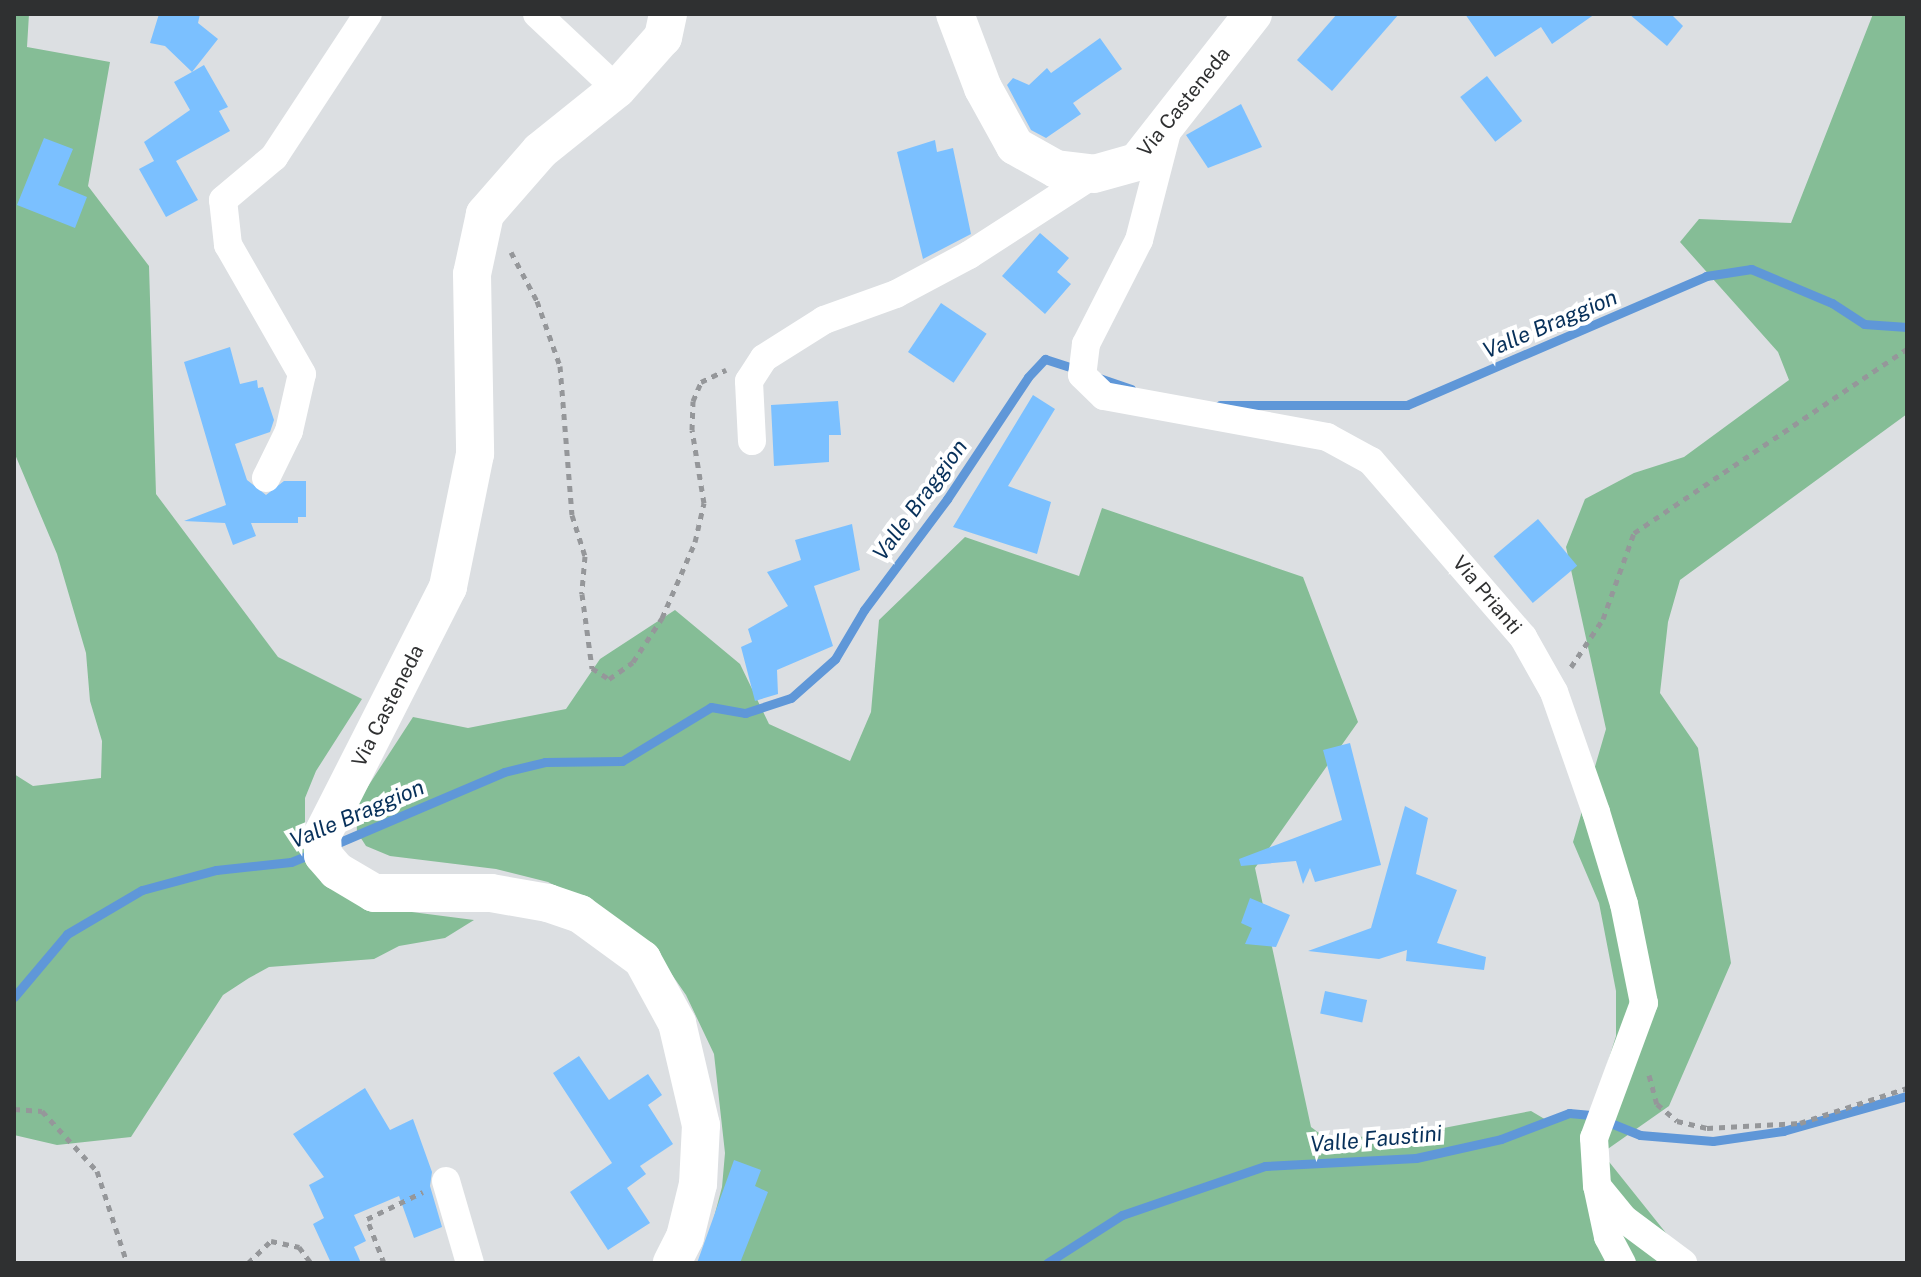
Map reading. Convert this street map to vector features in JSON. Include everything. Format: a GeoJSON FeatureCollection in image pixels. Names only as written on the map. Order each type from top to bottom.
{"type":"FeatureCollection","features":[{"type":"Feature","properties":{"kind":"street"},"geometry":{"type":"LineString","coordinates":[[266,478],[289,431],[302,374],[228,245],[223,200],[274,157],[368,14]]}},
{"type":"Feature","properties":{"kind":"street"},"geometry":{"type":"LineString","coordinates":[[537,14],[617,89]]}},
{"type":"Feature","properties":{"kind":"street","name":"Via Casteneda"},"geometry":{"type":"LineString","coordinates":[[668,14],[663,37],[617,89],[540,151],[485,214],[472,274],[475,454],[448,587],[322,835],[323,855],[337,871],[374,893],[491,893],[548,903],[580,914],[642,959],[677,1023],[701,1125],[698,1184],[685,1237],[672,1263]]}},
{"type":"Feature","properties":{"kind":"street","name":"Via Casteneda"},"geometry":{"type":"LineString","coordinates":[[955,14],[983,88],[1015,146],[1056,169],[1094,174],[1137,162],[1253,14]]}},
{"type":"Feature","properties":{"kind":"street","name":"Via Prianti"},"geometry":{"type":"LineString","coordinates":[[1169,125],[1139,240],[1086,344],[1082,375],[1104,396],[1327,437],[1371,461],[1523,637],[1554,692],[1624,904],[1644,1003],[1594,1138],[1597,1186],[1608,1237],[1622,1263]]}},
{"type":"Feature","properties":{"kind":"street"},"geometry":{"type":"LineString","coordinates":[[752,441],[749,381],[755,368],[824,320],[896,294],[969,255],[1094,174]]}},
{"type":"Feature","properties":{"kind":"street"},"geometry":{"type":"LineString","coordinates":[[446,1181],[470,1263]]}},
{"type":"Feature","properties":{"kind":"street"},"geometry":{"type":"LineString","coordinates":[[1597,1186],[1624,1219],[1683,1263]]}},
{"type":"Feature","properties":{"kind":"path"},"geometry":{"type":"LineString","coordinates":[[512,242],[511,253],[537,301],[560,366],[572,515],[585,556],[582,594],[592,668],[609,679],[633,662],[662,618],[695,542],[704,503],[692,430],[701,382],[721,371],[755,368]]}},
{"type":"Feature","properties":{"kind":"path"},"geometry":{"type":"LineString","coordinates":[[1554,692],[1603,619],[1634,533],[1907,349]]}},
{"type":"Feature","properties":{"kind":"path"},"geometry":{"type":"LineString","coordinates":[[1645,1063],[1657,1104],[1677,1121],[1707,1128],[1800,1123],[1907,1088]]}},
{"type":"Feature","properties":{"kind":"path"},"geometry":{"type":"LineString","coordinates":[[14,1109],[42,1111],[97,1171],[127,1263]]}},
{"type":"Feature","properties":{"kind":"path"},"geometry":{"type":"LineString","coordinates":[[384,1263],[367,1219],[446,1181]]}},
{"type":"Feature","properties":{"kind":"path"},"geometry":{"type":"LineString","coordinates":[[248,1263],[271,1241],[299,1247],[311,1263]]}},
{"type":"Feature","properties":{"kind":"green space"},"geometry":{"type":"Polygon","coordinates":[[[14,14],[29,14],[27,47],[110,62],[88,186],[149,266],[156,494],[278,657],[362,699],[316,771],[305,798],[305,844],[373,907],[474,920],[445,938],[399,946],[374,959],[269,967],[223,995],[131,1137],[57,1145],[14,1135],[14,774],[33,786],[101,778],[102,741],[90,701],[86,653],[57,554],[14,452],[14,14]]]}},
{"type":"Feature","properties":{"kind":"green space"},"geometry":{"type":"Polygon","coordinates":[[[1873,14],[1907,14],[1907,414],[1680,580],[1668,622],[1660,693],[1698,748],[1731,963],[1669,1106],[1602,1153],[1690,1263],[702,1263],[722,1187],[725,1153],[714,1054],[686,995],[657,953],[618,919],[548,882],[496,869],[390,856],[366,846],[357,832],[356,810],[363,794],[413,717],[468,728],[566,709],[600,659],[675,610],[740,664],[769,724],[850,761],[871,712],[879,620],[965,537],[1079,576],[1102,508],[1303,577],[1358,722],[1255,868],[1311,1127],[1327,1139],[1418,1133],[1531,1111],[1548,1121],[1568,1112],[1592,1112],[1616,1036],[1616,991],[1599,903],[1573,842],[1606,729],[1566,547],[1585,499],[1634,473],[1684,457],[1789,380],[1778,352],[1680,242],[1699,219],[1791,223],[1873,14]]]}},
{"type":"Feature","properties":{"kind":"building"},"geometry":{"type":"Polygon","coordinates":[[[159,14],[200,14],[198,23],[218,39],[192,72],[165,46],[150,43],[159,14]]]}},
{"type":"Feature","properties":{"kind":"building"},"geometry":{"type":"Polygon","coordinates":[[[1337,14],[1399,14],[1332,91],[1297,60],[1337,14]]]}},
{"type":"Feature","properties":{"kind":"building"},"geometry":{"type":"Polygon","coordinates":[[[1465,14],[1595,14],[1552,44],[1541,27],[1495,57],[1465,14]]]}},
{"type":"Feature","properties":{"kind":"building"},"geometry":{"type":"Polygon","coordinates":[[[1629,14],[1671,14],[1683,26],[1667,46],[1629,14]]]}},
{"type":"Feature","properties":{"kind":"building"},"geometry":{"type":"Polygon","coordinates":[[[1100,38],[1122,69],[1073,103],[1081,114],[1046,138],[1031,130],[1007,85],[1013,78],[1029,85],[1047,68],[1051,73],[1100,38]]]}},
{"type":"Feature","properties":{"kind":"building"},"geometry":{"type":"Polygon","coordinates":[[[204,65],[228,107],[219,111],[230,131],[176,161],[198,200],[166,217],[139,169],[154,161],[144,142],[190,110],[174,82],[204,65]]]}},
{"type":"Feature","properties":{"kind":"building"},"geometry":{"type":"Polygon","coordinates":[[[1487,76],[1522,121],[1495,142],[1460,97],[1487,76]]]}},
{"type":"Feature","properties":{"kind":"building"},"geometry":{"type":"Polygon","coordinates":[[[1241,104],[1262,147],[1208,168],[1186,135],[1241,104]]]}},
{"type":"Feature","properties":{"kind":"building"},"geometry":{"type":"Polygon","coordinates":[[[44,138],[73,149],[58,185],[87,197],[75,228],[17,205],[44,138]]]}},
{"type":"Feature","properties":{"kind":"building"},"geometry":{"type":"Polygon","coordinates":[[[935,140],[937,152],[953,148],[971,234],[923,259],[897,152],[935,140]]]}},
{"type":"Feature","properties":{"kind":"building"},"geometry":{"type":"Polygon","coordinates":[[[1040,233],[1069,258],[1057,272],[1071,284],[1045,314],[1002,276],[1040,233]]]}},
{"type":"Feature","properties":{"kind":"building"},"geometry":{"type":"Polygon","coordinates":[[[941,303],[987,334],[954,383],[908,352],[941,303]]]}},
{"type":"Feature","properties":{"kind":"building"},"geometry":{"type":"Polygon","coordinates":[[[230,347],[240,384],[257,380],[258,388],[263,387],[274,420],[270,432],[235,444],[247,480],[266,495],[284,481],[306,481],[306,517],[298,517],[298,523],[251,523],[256,536],[233,545],[225,523],[184,521],[226,505],[184,362],[230,347]]]}},
{"type":"Feature","properties":{"kind":"building"},"geometry":{"type":"Polygon","coordinates":[[[1033,395],[1055,409],[1008,486],[1051,502],[1037,554],[953,527],[1033,395]]]}},
{"type":"Feature","properties":{"kind":"building"},"geometry":{"type":"Polygon","coordinates":[[[838,401],[841,435],[829,435],[829,462],[774,466],[771,405],[838,401]]]}},
{"type":"Feature","properties":{"kind":"building"},"geometry":{"type":"Polygon","coordinates":[[[1538,519],[1577,566],[1533,603],[1494,556],[1538,519]]]}},
{"type":"Feature","properties":{"kind":"building"},"geometry":{"type":"Polygon","coordinates":[[[852,524],[860,570],[814,586],[833,646],[777,670],[778,694],[755,701],[741,647],[752,642],[748,629],[788,606],[767,572],[801,560],[795,540],[852,524]]]}},
{"type":"Feature","properties":{"kind":"building"},"geometry":{"type":"Polygon","coordinates":[[[1350,743],[1381,865],[1315,882],[1310,868],[1303,884],[1296,861],[1241,866],[1239,859],[1342,820],[1323,750],[1350,743]]]}},
{"type":"Feature","properties":{"kind":"building"},"geometry":{"type":"Polygon","coordinates":[[[1405,806],[1428,818],[1416,874],[1457,890],[1437,943],[1486,957],[1484,970],[1406,961],[1407,950],[1379,959],[1308,951],[1371,928],[1405,806]]]}},
{"type":"Feature","properties":{"kind":"building"},"geometry":{"type":"Polygon","coordinates":[[[1250,898],[1290,915],[1276,947],[1245,944],[1252,928],[1241,923],[1250,898]]]}},
{"type":"Feature","properties":{"kind":"building"},"geometry":{"type":"Polygon","coordinates":[[[1325,991],[1367,1000],[1362,1022],[1320,1013],[1325,991]]]}},
{"type":"Feature","properties":{"kind":"building"},"geometry":{"type":"Polygon","coordinates":[[[579,1056],[609,1100],[648,1074],[662,1095],[648,1105],[673,1144],[640,1166],[646,1174],[627,1188],[650,1223],[608,1250],[570,1192],[612,1163],[553,1073],[579,1056]]]}},
{"type":"Feature","properties":{"kind":"building"},"geometry":{"type":"Polygon","coordinates":[[[365,1088],[390,1130],[413,1119],[432,1172],[430,1186],[442,1227],[414,1238],[399,1196],[354,1215],[366,1241],[354,1247],[361,1263],[331,1263],[313,1224],[324,1218],[309,1185],[324,1177],[293,1134],[365,1088]]]}},
{"type":"Feature","properties":{"kind":"building"},"geometry":{"type":"Polygon","coordinates":[[[734,1160],[761,1170],[755,1186],[768,1192],[740,1263],[697,1263],[734,1160]]]}},
{"type":"Feature","properties":{"kind":"waterway","name":"Valle Braggion"},"geometry":{"type":"LineString","coordinates":[[1220,405],[1407,405],[1706,276],[1751,269],[1832,303],[1864,324],[1907,327]]}},
{"type":"Feature","properties":{"kind":"waterway","name":"Valle Braggion"},"geometry":{"type":"LineString","coordinates":[[333,845],[504,772],[545,762],[622,761],[711,707],[745,713],[791,698],[835,659],[864,610],[947,499],[1028,377],[1045,359],[1078,370]]}},
{"type":"Feature","properties":{"kind":"waterway","name":"Valle Braggion"},"geometry":{"type":"LineString","coordinates":[[1099,378],[1131,389]]}},
{"type":"Feature","properties":{"kind":"waterway","name":"Valle Braggion"},"geometry":{"type":"LineString","coordinates":[[14,997],[67,934],[142,890],[216,870],[291,862],[316,852]]}},
{"type":"Feature","properties":{"kind":"waterway","name":"Valle Faustini"},"geometry":{"type":"LineString","coordinates":[[1047,1263],[1122,1215],[1265,1166],[1416,1158],[1501,1139],[1569,1113],[1591,1115],[1640,1135],[1713,1141],[1783,1131],[1907,1096]]}}]}
